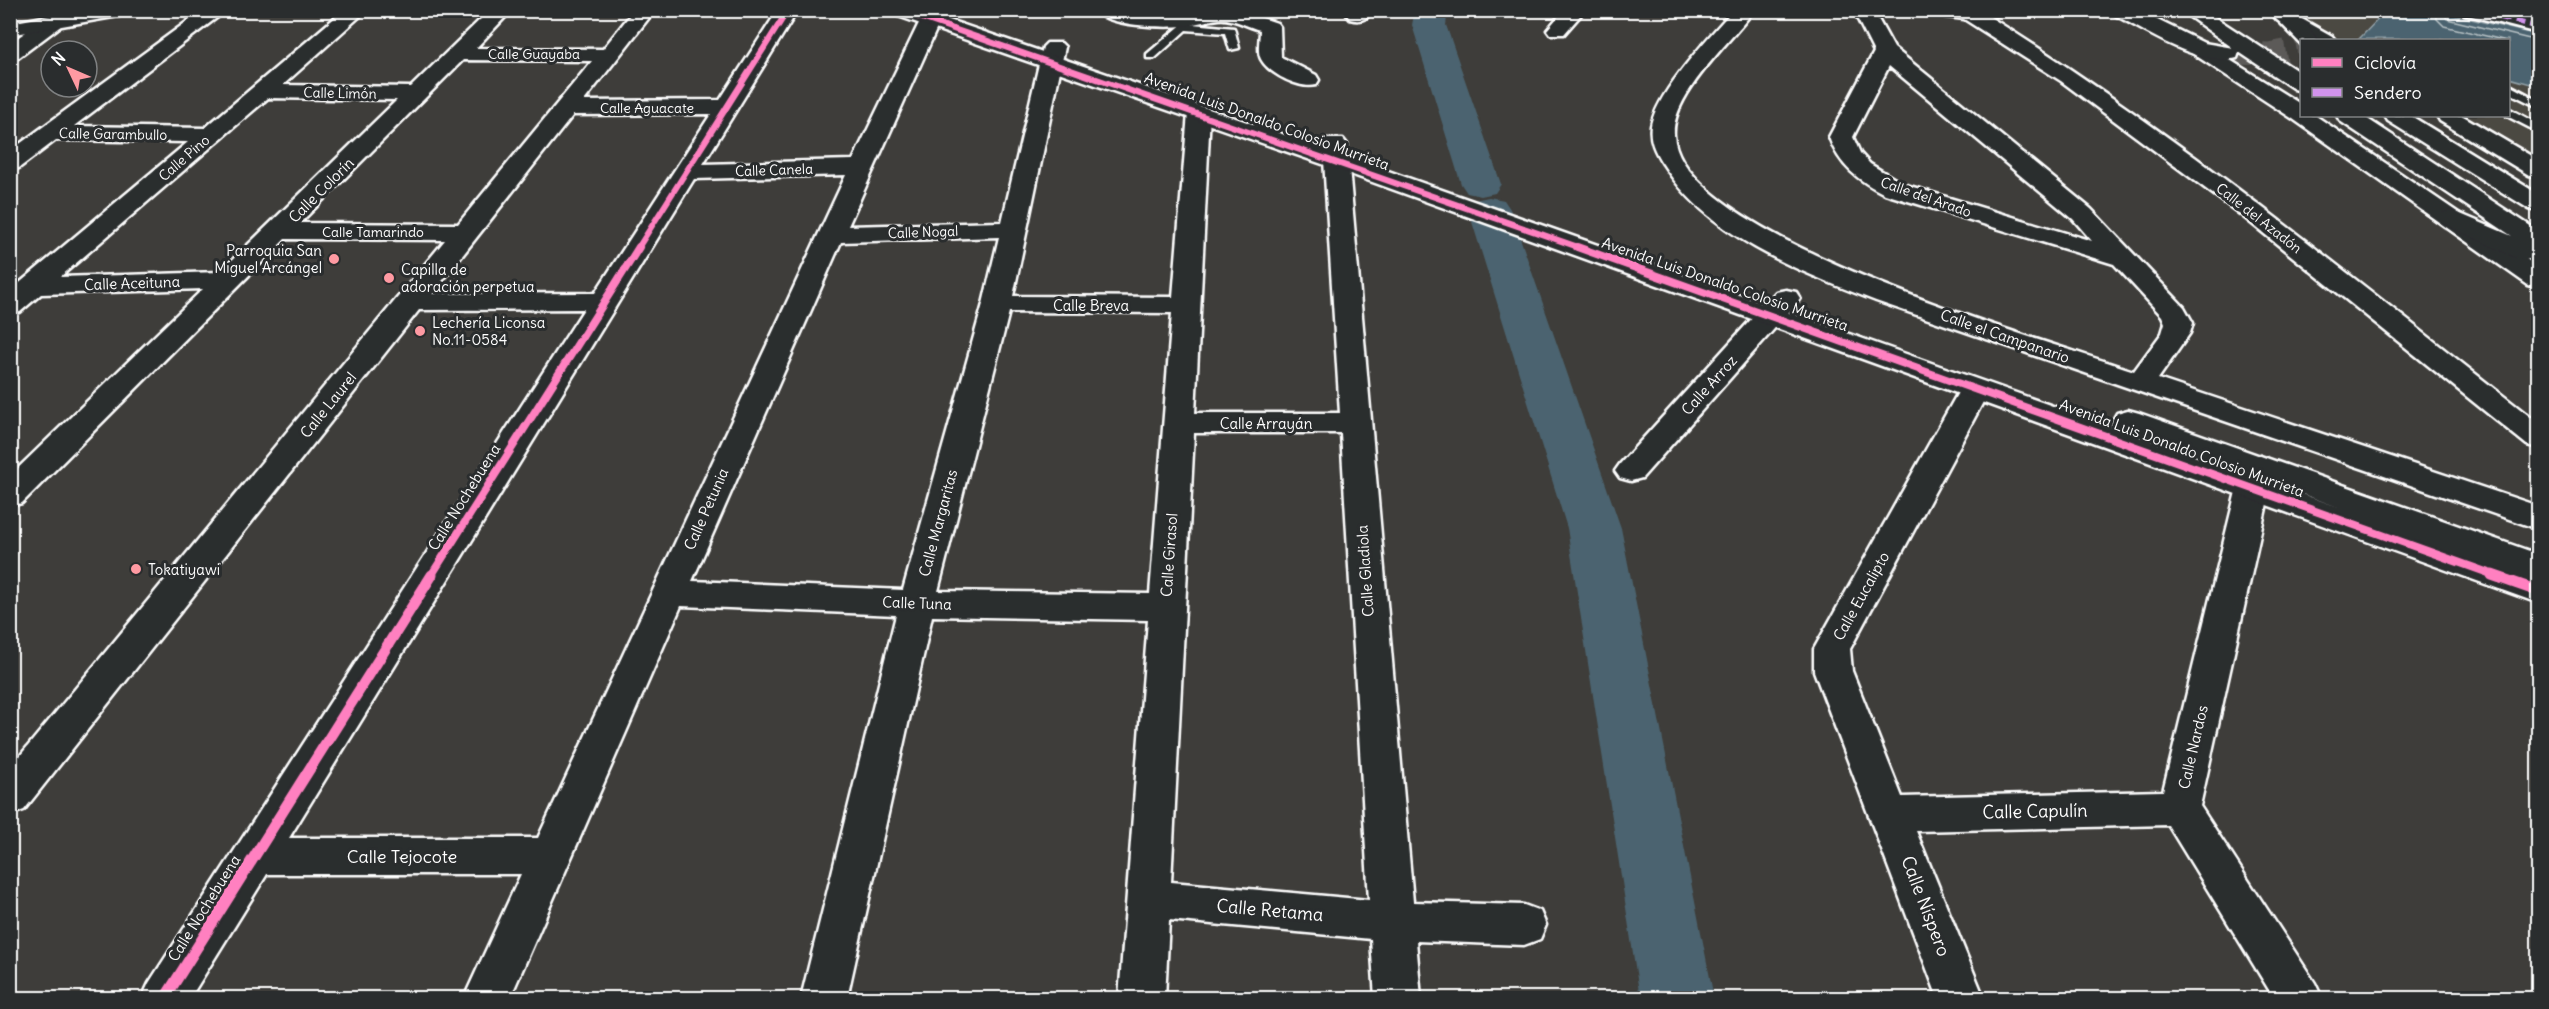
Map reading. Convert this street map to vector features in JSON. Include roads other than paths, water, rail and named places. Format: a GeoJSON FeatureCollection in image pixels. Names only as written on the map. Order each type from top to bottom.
{"type":"FeatureCollection","features":[{"type":"Feature","properties":{"kind":"street"},"geometry":{"type":"LineString","coordinates":[[10,28],[65,16],[119,10]]}},
{"type":"Feature","properties":{"kind":"street"},"geometry":{"type":"LineString","coordinates":[[10,163],[217,10]]}},
{"type":"Feature","properties":{"kind":"street","name":"Calle Pino"},"geometry":{"type":"LineString","coordinates":[[10,306],[357,10]]}},
{"type":"Feature","properties":{"kind":"street","name":"Calle Colorín"},"geometry":{"type":"LineString","coordinates":[[10,495],[502,10]]}},
{"type":"Feature","properties":{"kind":"street","name":"Calle Laurel"},"geometry":{"type":"LineString","coordinates":[[10,798],[645,10]]}},
{"type":"Feature","properties":{"kind":"street","name":"Calle Nochebuena"},"geometry":{"type":"LineString","coordinates":[[165,999],[788,10]]}},
{"type":"Feature","properties":{"kind":"street","name":"Avenida Luis Donaldo Colosio Murrieta"},"geometry":{"type":"LineString","coordinates":[[899,10],[937,16],[1052,54],[1779,307],[2256,479],[2538,591]]}},
{"type":"Feature","properties":{"kind":"street"},"geometry":{"type":"LineString","coordinates":[[1105,10],[1136,19],[1187,23],[1223,11],[1270,27],[1270,57],[1275,64],[1308,80]]}},
{"type":"Feature","properties":{"kind":"street"},"geometry":{"type":"LineString","coordinates":[[1557,30],[1575,10]]}},
{"type":"Feature","properties":{"kind":"street","name":"Calle el Campanario"},"geometry":{"type":"LineString","coordinates":[[1744,10],[1704,55],[1666,112],[1661,134],[1670,162],[1723,215],[1785,252],[1876,291],[2140,384],[2537,514]]}},
{"type":"Feature","properties":{"kind":"street"},"geometry":{"type":"LineString","coordinates":[[1863,10],[1885,52],[2082,214],[2174,313],[2179,323],[2175,333],[2140,384]]}},
{"type":"Feature","properties":{"kind":"street"},"geometry":{"type":"LineString","coordinates":[[1939,10],[1982,12]]}},
{"type":"Feature","properties":{"kind":"street"},"geometry":{"type":"LineString","coordinates":[[2120,10],[2199,49],[2300,114]]}},
{"type":"Feature","properties":{"kind":"street"},"geometry":{"type":"LineString","coordinates":[[2190,10],[2300,83]]}},
{"type":"Feature","properties":{"kind":"street"},"geometry":{"type":"LineString","coordinates":[[2225,10],[2246,22]]}},
{"type":"Feature","properties":{"kind":"street"},"geometry":{"type":"LineString","coordinates":[[2471,10],[2538,27]]}},
{"type":"Feature","properties":{"kind":"street","name":"Calle del Azadón"},"geometry":{"type":"LineString","coordinates":[[1982,12],[2250,210],[2538,438]]}},
{"type":"Feature","properties":{"kind":"street"},"geometry":{"type":"LineString","coordinates":[[2281,13],[2323,39]]}},
{"type":"Feature","properties":{"kind":"street"},"geometry":{"type":"LineString","coordinates":[[2281,13],[2301,30],[2301,39]]}},
{"type":"Feature","properties":{"kind":"street"},"geometry":{"type":"LineString","coordinates":[[10,53],[65,16]]}},
{"type":"Feature","properties":{"kind":"street","name":"Calle Petunia"},"geometry":{"type":"LineString","coordinates":[[487,999],[861,167],[937,16]]}},
{"type":"Feature","properties":{"kind":"street"},"geometry":{"type":"LineString","coordinates":[[2199,49],[2229,53]]}},
{"type":"Feature","properties":{"kind":"street","name":"Calle del Arado"},"geometry":{"type":"LineString","coordinates":[[1885,52],[1841,137],[1845,151],[1864,174],[1894,189],[2124,259]]}},
{"type":"Feature","properties":{"kind":"street","name":"Calle Guayaba"},"geometry":{"type":"LineString","coordinates":[[459,54],[610,55]]}},
{"type":"Feature","properties":{"kind":"street","name":"Avenida Luis Donaldo Colosio Murrieta"},"geometry":{"type":"LineString","coordinates":[[1052,54],[1199,112],[1336,152]]}},
{"type":"Feature","properties":{"kind":"street","name":"Calle Margaritas"},"geometry":{"type":"LineString","coordinates":[[824,999],[917,603],[997,304],[1052,54]]}},
{"type":"Feature","properties":{"kind":"street","name":"Calle Limón"},"geometry":{"type":"LineString","coordinates":[[262,91],[418,94]]}},
{"type":"Feature","properties":{"kind":"street","name":"Calle Aguacate"},"geometry":{"type":"LineString","coordinates":[[567,108],[727,107]]}},
{"type":"Feature","properties":{"kind":"street","name":"Calle Girasol"},"geometry":{"type":"LineString","coordinates":[[1142,999],[1177,423],[1199,112]]}},
{"type":"Feature","properties":{"kind":"street"},"geometry":{"type":"LineString","coordinates":[[2305,117],[2538,279]]}},
{"type":"Feature","properties":{"kind":"street"},"geometry":{"type":"LineString","coordinates":[[2350,117],[2538,242]]}},
{"type":"Feature","properties":{"kind":"street"},"geometry":{"type":"LineString","coordinates":[[2398,117],[2538,204]]}},
{"type":"Feature","properties":{"kind":"street"},"geometry":{"type":"LineString","coordinates":[[2450,117],[2538,170]]}},
{"type":"Feature","properties":{"kind":"street","name":"Calle Garambullo"},"geometry":{"type":"LineString","coordinates":[[51,133],[211,135]]}},
{"type":"Feature","properties":{"kind":"street","name":"Calle Gladiola"},"geometry":{"type":"LineString","coordinates":[[1336,152],[1354,423],[1398,999]]}},
{"type":"Feature","properties":{"kind":"street","name":"Calle Canela"},"geometry":{"type":"LineString","coordinates":[[686,172],[861,167]]}},
{"type":"Feature","properties":{"kind":"street"},"geometry":{"type":"LineString","coordinates":[[2451,218],[2538,259]]}},
{"type":"Feature","properties":{"kind":"street","name":"Calle Nogal"},"geometry":{"type":"LineString","coordinates":[[831,234],[1015,229]]}},
{"type":"Feature","properties":{"kind":"street","name":"Calle Tamarindo"},"geometry":{"type":"LineString","coordinates":[[279,231],[467,232]]}},
{"type":"Feature","properties":{"kind":"street","name":"Calle Aceituna"},"geometry":{"type":"LineString","coordinates":[[35,286],[229,280]]}},
{"type":"Feature","properties":{"kind":"street"},"geometry":{"type":"LineString","coordinates":[[410,302],[605,301]]}},
{"type":"Feature","properties":{"kind":"street","name":"Calle Breva"},"geometry":{"type":"LineString","coordinates":[[997,304],[1185,305]]}},
{"type":"Feature","properties":{"kind":"street","name":"Avenida Luis Donaldo Colosio Murrieta"},"geometry":{"type":"LineString","coordinates":[[1779,307],[1975,389],[2538,567]]}},
{"type":"Feature","properties":{"kind":"street","name":"Calle Arroz"},"geometry":{"type":"LineString","coordinates":[[1631,471],[1779,307]]}},
{"type":"Feature","properties":{"kind":"street","name":"Calle Eucalipto"},"geometry":{"type":"LineString","coordinates":[[1891,814],[1833,671],[1832,649],[1975,389]]}},
{"type":"Feature","properties":{"kind":"street","name":"Calle Arrayán"},"geometry":{"type":"LineString","coordinates":[[1177,423],[1354,423]]}},
{"type":"Feature","properties":{"kind":"street","name":"Calle Nardos"},"geometry":{"type":"LineString","coordinates":[[2256,479],[2178,808],[2299,999]]}},
{"type":"Feature","properties":{"kind":"street","name":"Calle Tuna"},"geometry":{"type":"LineString","coordinates":[[668,592],[917,603],[1166,607]]}},
{"type":"Feature","properties":{"kind":"street","name":"Calle Capulín"},"geometry":{"type":"LineString","coordinates":[[1891,814],[2178,808]]}},
{"type":"Feature","properties":{"kind":"street","name":"Calle Níspero"},"geometry":{"type":"LineString","coordinates":[[1891,814],[1961,999]]}},
{"type":"Feature","properties":{"kind":"street","name":"Calle Tejocote"},"geometry":{"type":"LineString","coordinates":[[254,856],[550,856]]}},
{"type":"Feature","properties":{"kind":"street","name":"Calle Retama"},"geometry":{"type":"LineString","coordinates":[[1148,899],[1392,921]]}},
{"type":"Feature","properties":{"kind":"street"},"geometry":{"type":"LineString","coordinates":[[1392,921],[1524,924]]}},
{"type":"Feature","properties":{"kind":"lane"},"geometry":{"type":"LineString","coordinates":[[1151,56],[1187,23],[1230,30],[1234,48]]}},
{"type":"Feature","properties":{"kind":"lane"},"geometry":{"type":"LineString","coordinates":[[2510,88],[2538,96]]}},
{"type":"Feature","properties":{"kind":"lane"},"geometry":{"type":"LineString","coordinates":[[2510,88],[2538,104]]}},
{"type":"Feature","properties":{"kind":"lane"},"geometry":{"type":"LineString","coordinates":[[2510,112],[2538,129]]}},
{"type":"Feature","properties":{"kind":"water"},"geometry":{"type":"Polygon","coordinates":[[[2386,11],[2437,11],[2538,35],[2538,86],[2510,78],[2510,39],[2359,39],[2386,11]]]}},
{"type":"Feature","properties":{"kind":"waterway"},"geometry":{"type":"LineString","coordinates":[[1432,10],[1429,25],[1481,184]]}},
{"type":"Feature","properties":{"kind":"waterway"},"geometry":{"type":"LineString","coordinates":[[1489,209],[1594,528],[1677,998]]}},
{"type":"Feature","properties":{"kind":"tunnel"},"geometry":{"type":"LineString","coordinates":[[2229,53],[2269,54],[2300,48]]}},
{"type":"Feature","properties":{"kind":"place","name":"Parroquia San Miguel Arcángel"},"geometry":{"type":"Point","coordinates":[334,259]}},
{"type":"Feature","properties":{"kind":"place","name":"Capilla de adoración perpetua"},"geometry":{"type":"Point","coordinates":[389,278]}},
{"type":"Feature","properties":{"kind":"place","name":"Lechería Liconsa No.11-0584"},"geometry":{"type":"Point","coordinates":[420,331]}},
{"type":"Feature","properties":{"kind":"place","name":"Tokatiyawi"},"geometry":{"type":"Point","coordinates":[136,569]}}]}
